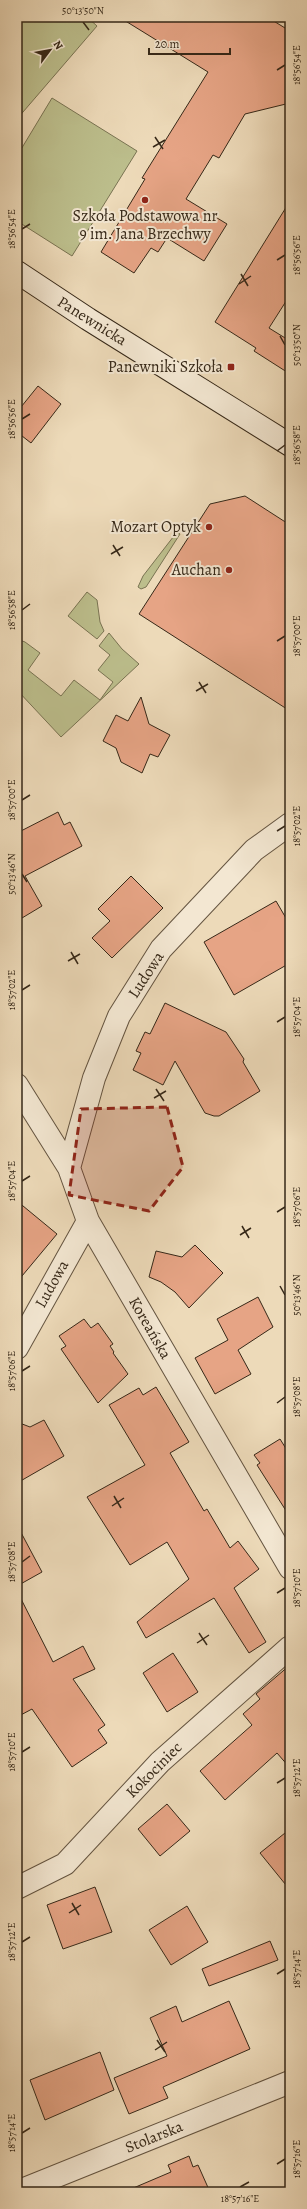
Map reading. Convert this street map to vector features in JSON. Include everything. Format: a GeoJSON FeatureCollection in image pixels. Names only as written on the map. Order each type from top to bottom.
{"type":"FeatureCollection","features":[{"type":"Feature","properties":{"kind":"street","name":"Panewnicka"},"geometry":{"type":"LineString","coordinates":[[17,272],[88,319],[290,445]]}},
{"type":"Feature","properties":{"kind":"street","name":"Ludowa"},"geometry":{"type":"LineString","coordinates":[[69,1168],[94,1078],[119,1016],[161,950],[254,850],[290,824]]}},
{"type":"Feature","properties":{"kind":"street","name":"Koreańska"},"geometry":{"type":"LineString","coordinates":[[17,1085],[69,1168],[88,1221],[290,1568]]}},
{"type":"Feature","properties":{"kind":"street","name":"Ludowa"},"geometry":{"type":"LineString","coordinates":[[17,1348],[88,1221]]}},
{"type":"Feature","properties":{"kind":"street","name":"Kokociniec"},"geometry":{"type":"LineString","coordinates":[[17,1888],[65,1864],[160,1762],[290,1648]]}},
{"type":"Feature","properties":{"kind":"street","name":"Stolarska"},"geometry":{"type":"LineString","coordinates":[[17,2192],[290,2082]]}},
{"type":"Feature","properties":{"kind":"highlighted area"},"geometry":{"type":"Polygon","coordinates":[[[167,1107],[183,1167],[149,1211],[69,1195],[81,1109],[167,1107]]]}},
{"type":"Feature","properties":{"kind":"green space"},"geometry":{"type":"Polygon","coordinates":[[[17,17],[87,17],[97,26],[17,119],[17,17]]]}},
{"type":"Feature","properties":{"kind":"green space"},"geometry":{"type":"Polygon","coordinates":[[[52,98],[137,151],[72,256],[17,221],[17,156],[52,98]]]}},
{"type":"Feature","properties":{"kind":"green space"},"geometry":{"type":"Polygon","coordinates":[[[177,532],[180,534],[146,587],[141,589],[138,587],[143,576],[177,532]]]}},
{"type":"Feature","properties":{"kind":"green space"},"geometry":{"type":"Polygon","coordinates":[[[87,592],[97,600],[100,622],[104,631],[97,639],[68,616],[87,592]]]}},
{"type":"Feature","properties":{"kind":"green space"},"geometry":{"type":"Polygon","coordinates":[[[109,633],[122,649],[139,664],[61,737],[17,690],[17,639],[25,642],[40,653],[28,670],[61,696],[74,680],[100,700],[113,682],[98,670],[110,655],[99,646],[109,633]]]}},
{"type":"Feature","properties":{"kind":"building"},"geometry":{"type":"Polygon","coordinates":[[[119,17],[267,17],[290,31],[290,103],[245,114],[219,158],[213,155],[186,199],[227,224],[204,261],[167,238],[158,252],[151,248],[134,273],[101,252],[145,179],[142,178],[208,72],[119,17]]]}},
{"type":"Feature","properties":{"kind":"building"},"geometry":{"type":"Polygon","coordinates":[[[290,201],[290,295],[269,328],[290,341],[290,374],[254,351],[256,348],[215,322],[290,201]]]}},
{"type":"Feature","properties":{"kind":"building"},"geometry":{"type":"Polygon","coordinates":[[[38,386],[61,404],[31,443],[17,432],[17,412],[38,386]]]}},
{"type":"Feature","properties":{"kind":"building","name":"Auchan"},"geometry":{"type":"Polygon","coordinates":[[[245,496],[290,525],[290,711],[139,614],[210,504],[245,496]]]}},
{"type":"Feature","properties":{"kind":"building"},"geometry":{"type":"Polygon","coordinates":[[[141,697],[149,724],[170,735],[158,757],[150,754],[142,773],[121,762],[116,748],[103,741],[116,715],[128,721],[141,697]]]}},
{"type":"Feature","properties":{"kind":"building"},"geometry":{"type":"Polygon","coordinates":[[[58,812],[64,825],[70,822],[82,846],[25,876],[42,906],[17,921],[17,833],[58,812]]]}},
{"type":"Feature","properties":{"kind":"building"},"geometry":{"type":"Polygon","coordinates":[[[131,876],[163,908],[112,958],[92,938],[110,921],[98,909],[131,876]]]}},
{"type":"Feature","properties":{"kind":"building"},"geometry":{"type":"Polygon","coordinates":[[[276,901],[290,925],[290,963],[234,995],[204,942],[276,901]]]}},
{"type":"Feature","properties":{"kind":"building"},"geometry":{"type":"Polygon","coordinates":[[[165,1003],[226,1032],[244,1059],[243,1062],[260,1091],[219,1116],[214,1116],[205,1113],[175,1061],[163,1085],[133,1070],[141,1053],[136,1051],[145,1032],[150,1034],[165,1003]]]}},
{"type":"Feature","properties":{"kind":"building"},"geometry":{"type":"Polygon","coordinates":[[[17,1201],[57,1234],[17,1282],[17,1201]]]}},
{"type":"Feature","properties":{"kind":"building"},"geometry":{"type":"Polygon","coordinates":[[[195,1245],[223,1273],[189,1308],[175,1292],[161,1282],[149,1277],[156,1251],[182,1257],[195,1245]]]}},
{"type":"Feature","properties":{"kind":"building"},"geometry":{"type":"Polygon","coordinates":[[[258,1297],[273,1327],[238,1350],[251,1374],[215,1394],[195,1358],[228,1340],[217,1319],[258,1297]]]}},
{"type":"Feature","properties":{"kind":"building"},"geometry":{"type":"Polygon","coordinates":[[[84,1319],[91,1328],[98,1323],[113,1344],[110,1346],[114,1352],[113,1353],[128,1374],[98,1403],[61,1349],[66,1346],[59,1336],[84,1319]]]}},
{"type":"Feature","properties":{"kind":"building"},"geometry":{"type":"Polygon","coordinates":[[[156,1387],[189,1442],[170,1453],[204,1511],[207,1509],[230,1548],[238,1541],[259,1569],[234,1588],[266,1642],[249,1653],[214,1598],[146,1638],[137,1622],[189,1579],[167,1542],[130,1565],[87,1497],[145,1465],[109,1405],[139,1388],[143,1395],[156,1387]]]}},
{"type":"Feature","properties":{"kind":"building"},"geometry":{"type":"Polygon","coordinates":[[[44,1420],[64,1456],[17,1483],[17,1422],[30,1427],[44,1420]]]}},
{"type":"Feature","properties":{"kind":"building"},"geometry":{"type":"Polygon","coordinates":[[[280,1439],[290,1455],[290,1517],[257,1465],[260,1463],[254,1455],[280,1439]]]}},
{"type":"Feature","properties":{"kind":"building"},"geometry":{"type":"Polygon","coordinates":[[[17,1525],[42,1572],[17,1586],[17,1525]]]}},
{"type":"Feature","properties":{"kind":"building"},"geometry":{"type":"Polygon","coordinates":[[[17,1591],[53,1662],[83,1646],[95,1669],[73,1679],[105,1725],[98,1730],[107,1743],[72,1767],[32,1709],[17,1717],[17,1591]]]}},
{"type":"Feature","properties":{"kind":"building"},"geometry":{"type":"Polygon","coordinates":[[[173,1653],[198,1692],[167,1712],[143,1673],[173,1653]]]}},
{"type":"Feature","properties":{"kind":"building"},"geometry":{"type":"Polygon","coordinates":[[[290,1665],[290,1768],[277,1753],[225,1800],[200,1771],[252,1725],[243,1714],[260,1699],[256,1694],[290,1665]]]}},
{"type":"Feature","properties":{"kind":"building"},"geometry":{"type":"Polygon","coordinates":[[[167,1804],[190,1831],[160,1856],[138,1829],[167,1804]]]}},
{"type":"Feature","properties":{"kind":"building"},"geometry":{"type":"Polygon","coordinates":[[[290,1829],[290,1890],[260,1853],[290,1829]]]}},
{"type":"Feature","properties":{"kind":"building"},"geometry":{"type":"Polygon","coordinates":[[[95,1887],[112,1932],[63,1949],[47,1905],[95,1887]]]}},
{"type":"Feature","properties":{"kind":"building"},"geometry":{"type":"Polygon","coordinates":[[[187,1906],[208,1942],[171,1965],[149,1930],[187,1906]]]}},
{"type":"Feature","properties":{"kind":"building"},"geometry":{"type":"Polygon","coordinates":[[[270,1941],[278,1960],[209,1986],[202,1969],[270,1941]]]}},
{"type":"Feature","properties":{"kind":"building"},"geometry":{"type":"Polygon","coordinates":[[[229,2001],[250,2049],[163,2087],[168,2098],[129,2114],[114,2078],[167,2056],[150,2018],[176,2006],[182,2022],[229,2001]]]}},
{"type":"Feature","properties":{"kind":"building"},"geometry":{"type":"Polygon","coordinates":[[[100,2052],[114,2090],[45,2120],[30,2080],[100,2052]]]}},
{"type":"Feature","properties":{"kind":"building"},"geometry":{"type":"Polygon","coordinates":[[[189,2156],[193,2167],[198,2165],[210,2192],[124,2192],[171,2172],[168,2165],[189,2156]]]}},
{"type":"Feature","properties":{"kind":"place","name":"Szkoła Podstawowa nr 9 im. Jana Brzechwy"},"geometry":{"type":"Point","coordinates":[145,200]}},
{"type":"Feature","properties":{"kind":"place","name":"Panewniki Szkoła"},"geometry":{"type":"Point","coordinates":[231,367]}},
{"type":"Feature","properties":{"kind":"place","name":"Mozart Optyk"},"geometry":{"type":"Point","coordinates":[209,527]}},
{"type":"Feature","properties":{"kind":"place","name":"Auchan"},"geometry":{"type":"Point","coordinates":[229,570]}}]}
